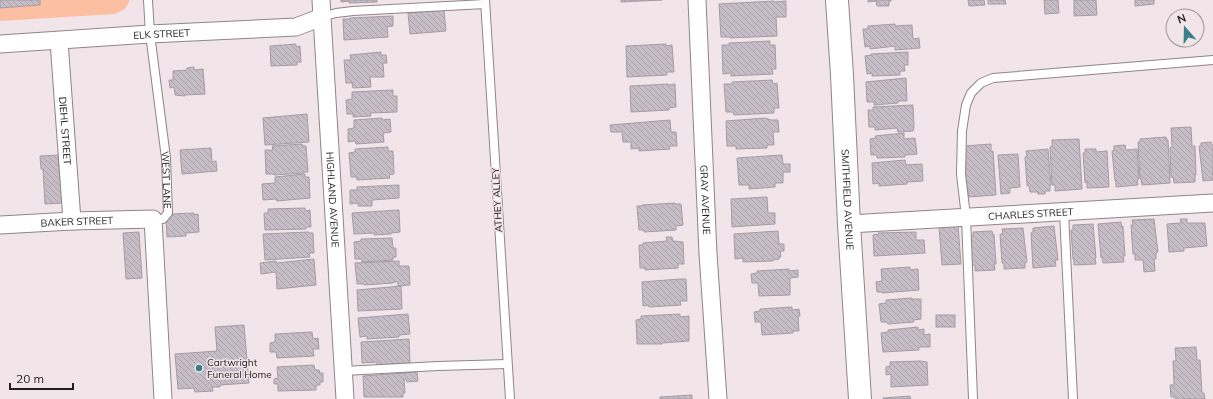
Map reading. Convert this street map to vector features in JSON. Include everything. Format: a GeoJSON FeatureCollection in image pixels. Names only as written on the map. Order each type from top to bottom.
{"type":"FeatureCollection","features":[{"type":"Feature","properties":{"kind":"street","name":"GRAY AVENUE"},"geometry":{"type":"LineString","coordinates":[[697,0],[708,254],[718,399]]}},
{"type":"Feature","properties":{"kind":"street","name":"SMITHFIELD AVENUE"},"geometry":{"type":"LineString","coordinates":[[837,0],[860,399]]}},
{"type":"Feature","properties":{"kind":"street","name":"ELK STREET"},"geometry":{"type":"LineString","coordinates":[[0,44],[150,34],[296,27],[322,8]]}},
{"type":"Feature","properties":{"kind":"street","name":"HIGHLAND AVENUE"},"geometry":{"type":"LineString","coordinates":[[322,8],[345,399]]}},
{"type":"Feature","properties":{"kind":"street","name":"DIEHL STREET"},"geometry":{"type":"LineString","coordinates":[[59,41],[72,221]]}},
{"type":"Feature","properties":{"kind":"street","name":"CHARLES STREET"},"geometry":{"type":"LineString","coordinates":[[849,224],[1213,203]]}},
{"type":"Feature","properties":{"kind":"street","name":"BAKER STREET"},"geometry":{"type":"LineString","coordinates":[[0,225],[72,221],[153,220]]}},
{"type":"Feature","properties":{"kind":"street","name":"WEST LANE"},"geometry":{"type":"LineString","coordinates":[[153,220],[163,399]]}},
{"type":"Feature","properties":{"kind":"lane","name":"WEST LANE"},"geometry":{"type":"LineString","coordinates":[[148,0],[150,34],[166,158],[168,213],[163,219],[153,220]]}},
{"type":"Feature","properties":{"kind":"lane"},"geometry":{"type":"LineString","coordinates":[[322,8],[336,13],[485,2]]}},
{"type":"Feature","properties":{"kind":"lane","name":"ATHEY ALLEY"},"geometry":{"type":"LineString","coordinates":[[485,2],[510,399]]}},
{"type":"Feature","properties":{"kind":"lane"},"geometry":{"type":"LineString","coordinates":[[973,399],[966,217],[961,174],[962,131],[966,105],[971,93],[981,84],[993,78],[1213,60]]}},
{"type":"Feature","properties":{"kind":"lane"},"geometry":{"type":"LineString","coordinates":[[1064,212],[1073,399]]}},
{"type":"Feature","properties":{"kind":"lane"},"geometry":{"type":"LineString","coordinates":[[344,371],[507,364]]}},
{"type":"Feature","properties":{"kind":"shaded area"},"geometry":{"type":"Polygon","coordinates":[[[0,0],[130,0],[125,9],[115,14],[0,21],[0,0]]]}},
{"type":"Feature","properties":{"kind":"building"},"geometry":{"type":"Polygon","coordinates":[[[0,0],[40,0],[40,5],[0,8],[0,0]]]}},
{"type":"Feature","properties":{"kind":"building"},"geometry":{"type":"Polygon","coordinates":[[[341,0],[377,0],[377,2],[349,3],[349,1],[341,2],[341,0]]]}},
{"type":"Feature","properties":{"kind":"building"},"geometry":{"type":"Polygon","coordinates":[[[621,0],[662,0],[621,2],[621,0]]]}},
{"type":"Feature","properties":{"kind":"building"},"geometry":{"type":"Polygon","coordinates":[[[868,0],[891,1],[889,1],[889,6],[877,6],[876,1],[868,2],[868,0]]]}},
{"type":"Feature","properties":{"kind":"building"},"geometry":{"type":"Polygon","coordinates":[[[968,0],[984,0],[985,5],[969,6],[968,0]]]}},
{"type":"Feature","properties":{"kind":"building"},"geometry":{"type":"Polygon","coordinates":[[[988,0],[1005,0],[1006,4],[988,4],[988,0]]]}},
{"type":"Feature","properties":{"kind":"building"},"geometry":{"type":"Polygon","coordinates":[[[1044,0],[1058,0],[1059,13],[1045,14],[1044,0]]]}},
{"type":"Feature","properties":{"kind":"building"},"geometry":{"type":"Polygon","coordinates":[[[1074,0],[1096,0],[1097,15],[1074,16],[1074,0]]]}},
{"type":"Feature","properties":{"kind":"building"},"geometry":{"type":"Polygon","coordinates":[[[1135,0],[1154,0],[1154,4],[1135,6],[1135,0]]]}},
{"type":"Feature","properties":{"kind":"building"},"geometry":{"type":"Polygon","coordinates":[[[786,1],[786,17],[776,17],[777,36],[721,37],[719,4],[786,1]]]}},
{"type":"Feature","properties":{"kind":"building"},"geometry":{"type":"Polygon","coordinates":[[[444,10],[446,31],[410,34],[408,13],[444,10]]]}},
{"type":"Feature","properties":{"kind":"building"},"geometry":{"type":"Polygon","coordinates":[[[393,16],[393,26],[387,27],[388,37],[344,40],[343,19],[393,16]]]}},
{"type":"Feature","properties":{"kind":"building"},"geometry":{"type":"Polygon","coordinates":[[[895,24],[895,26],[912,25],[913,39],[919,38],[920,48],[895,50],[895,46],[870,49],[870,46],[865,47],[863,29],[868,29],[868,26],[895,24]]]}},
{"type":"Feature","properties":{"kind":"building"},"geometry":{"type":"Polygon","coordinates":[[[770,41],[770,45],[775,45],[776,69],[772,69],[773,74],[731,76],[731,73],[723,74],[722,45],[729,45],[729,43],[770,41]]]}},
{"type":"Feature","properties":{"kind":"building"},"geometry":{"type":"Polygon","coordinates":[[[296,44],[296,47],[300,46],[301,62],[297,62],[297,65],[271,66],[270,46],[296,44]]]}},
{"type":"Feature","properties":{"kind":"building"},"geometry":{"type":"Polygon","coordinates":[[[666,44],[666,46],[672,45],[674,72],[667,72],[667,75],[627,77],[626,46],[666,44]]]}},
{"type":"Feature","properties":{"kind":"building"},"geometry":{"type":"Polygon","coordinates":[[[381,52],[381,55],[386,55],[387,63],[383,63],[384,77],[370,77],[371,87],[353,88],[352,83],[346,83],[344,60],[351,60],[350,55],[381,52]]]}},
{"type":"Feature","properties":{"kind":"building"},"geometry":{"type":"Polygon","coordinates":[[[908,52],[908,65],[904,65],[905,71],[900,71],[900,75],[872,76],[872,73],[867,74],[865,56],[871,54],[908,52]]]}},
{"type":"Feature","properties":{"kind":"building"},"geometry":{"type":"Polygon","coordinates":[[[194,67],[194,70],[203,69],[205,94],[184,95],[185,96],[175,95],[174,87],[170,88],[169,80],[173,80],[173,71],[187,70],[187,68],[194,67]]]}},
{"type":"Feature","properties":{"kind":"building"},"geometry":{"type":"Polygon","coordinates":[[[906,78],[907,101],[874,105],[874,102],[867,102],[866,82],[906,78]]]}},
{"type":"Feature","properties":{"kind":"building"},"geometry":{"type":"Polygon","coordinates":[[[772,80],[773,84],[777,83],[779,108],[774,108],[774,113],[734,115],[733,112],[726,112],[724,84],[732,84],[732,82],[772,80]]]}},
{"type":"Feature","properties":{"kind":"building"},"geometry":{"type":"Polygon","coordinates":[[[675,84],[676,107],[669,108],[669,110],[631,112],[630,86],[675,84]]]}},
{"type":"Feature","properties":{"kind":"building"},"geometry":{"type":"Polygon","coordinates":[[[393,90],[393,96],[397,96],[397,112],[370,113],[371,116],[353,117],[353,114],[347,114],[346,100],[352,99],[352,92],[393,90]]]}},
{"type":"Feature","properties":{"kind":"building"},"geometry":{"type":"Polygon","coordinates":[[[913,105],[913,131],[898,132],[897,128],[875,130],[875,127],[869,127],[868,110],[873,110],[873,107],[913,105]]]}},
{"type":"Feature","properties":{"kind":"building"},"geometry":{"type":"Polygon","coordinates":[[[307,114],[309,142],[265,145],[263,118],[307,114]]]}},
{"type":"Feature","properties":{"kind":"building"},"geometry":{"type":"Polygon","coordinates":[[[382,118],[382,120],[390,119],[391,132],[383,133],[384,142],[356,144],[355,141],[348,142],[348,129],[354,128],[354,120],[382,118]]]}},
{"type":"Feature","properties":{"kind":"building"},"geometry":{"type":"Polygon","coordinates":[[[765,118],[778,120],[779,132],[773,132],[774,145],[767,145],[767,148],[736,149],[736,146],[727,146],[726,121],[765,118]]]}},
{"type":"Feature","properties":{"kind":"building"},"geometry":{"type":"Polygon","coordinates":[[[670,120],[671,132],[676,132],[677,146],[669,146],[670,149],[639,151],[639,148],[631,149],[631,142],[623,142],[622,132],[611,132],[610,125],[670,120]]]}},
{"type":"Feature","properties":{"kind":"building"},"geometry":{"type":"Polygon","coordinates":[[[1191,127],[1192,146],[1195,146],[1195,182],[1174,183],[1173,177],[1171,177],[1171,128],[1191,127]]]}},
{"type":"Feature","properties":{"kind":"building"},"geometry":{"type":"Polygon","coordinates":[[[904,133],[904,139],[915,138],[917,154],[905,155],[905,157],[877,158],[877,155],[871,155],[870,139],[876,138],[875,136],[904,133]]]}},
{"type":"Feature","properties":{"kind":"building"},"geometry":{"type":"Polygon","coordinates":[[[1166,137],[1168,140],[1170,183],[1142,185],[1140,179],[1138,142],[1140,142],[1140,139],[1166,137]]]}},
{"type":"Feature","properties":{"kind":"building"},"geometry":{"type":"Polygon","coordinates":[[[1079,139],[1082,189],[1055,191],[1055,185],[1052,185],[1050,147],[1052,147],[1052,140],[1079,139]]]}},
{"type":"Feature","properties":{"kind":"building"},"geometry":{"type":"Polygon","coordinates":[[[1211,142],[1213,145],[1213,180],[1203,181],[1199,146],[1201,146],[1201,143],[1211,142]]]}},
{"type":"Feature","properties":{"kind":"building"},"geometry":{"type":"Polygon","coordinates":[[[302,144],[303,146],[306,146],[308,172],[274,175],[266,174],[265,150],[273,150],[272,146],[302,144]]]}},
{"type":"Feature","properties":{"kind":"building"},"geometry":{"type":"Polygon","coordinates":[[[991,144],[991,152],[993,151],[996,195],[968,197],[968,190],[965,191],[964,146],[991,144]]]}},
{"type":"Feature","properties":{"kind":"building"},"geometry":{"type":"Polygon","coordinates":[[[1125,145],[1126,150],[1137,149],[1138,185],[1116,187],[1112,151],[1114,151],[1114,146],[1125,145]]]}},
{"type":"Feature","properties":{"kind":"building"},"geometry":{"type":"Polygon","coordinates":[[[388,147],[388,151],[393,151],[394,174],[389,175],[390,178],[357,180],[357,177],[351,177],[349,153],[355,152],[355,149],[388,147]]]}},
{"type":"Feature","properties":{"kind":"building"},"geometry":{"type":"Polygon","coordinates":[[[211,148],[212,162],[216,161],[217,171],[182,174],[180,150],[211,148]]]}},
{"type":"Feature","properties":{"kind":"building"},"geometry":{"type":"Polygon","coordinates":[[[1048,149],[1051,185],[1050,191],[1045,191],[1045,194],[1030,192],[1029,186],[1027,186],[1026,151],[1048,149]]]}},
{"type":"Feature","properties":{"kind":"building"},"geometry":{"type":"Polygon","coordinates":[[[1085,149],[1096,149],[1096,152],[1107,151],[1109,187],[1087,188],[1087,182],[1085,183],[1083,153],[1085,153],[1085,149]]]}},
{"type":"Feature","properties":{"kind":"building"},"geometry":{"type":"Polygon","coordinates":[[[1018,154],[1020,187],[1010,188],[1010,193],[1001,194],[998,155],[1018,154]]]}},
{"type":"Feature","properties":{"kind":"building"},"geometry":{"type":"Polygon","coordinates":[[[58,155],[62,203],[45,204],[43,169],[41,169],[40,156],[58,155]]]}},
{"type":"Feature","properties":{"kind":"building"},"geometry":{"type":"Polygon","coordinates":[[[782,155],[783,164],[790,164],[790,172],[783,172],[783,183],[775,183],[775,187],[749,189],[749,185],[739,185],[737,158],[782,155]]]}},
{"type":"Feature","properties":{"kind":"building"},"geometry":{"type":"Polygon","coordinates":[[[905,160],[906,165],[922,164],[923,181],[879,186],[879,183],[873,184],[872,163],[905,160]]]}},
{"type":"Feature","properties":{"kind":"building"},"geometry":{"type":"Polygon","coordinates":[[[305,174],[305,177],[309,177],[310,198],[277,201],[276,199],[263,200],[262,184],[275,183],[275,177],[305,174]]]}},
{"type":"Feature","properties":{"kind":"building"},"geometry":{"type":"Polygon","coordinates":[[[399,185],[399,198],[372,200],[372,206],[358,206],[358,203],[350,204],[350,190],[357,190],[357,187],[399,185]]]}},
{"type":"Feature","properties":{"kind":"building"},"geometry":{"type":"Polygon","coordinates":[[[767,197],[768,213],[775,213],[775,224],[732,227],[731,199],[767,197]]]}},
{"type":"Feature","properties":{"kind":"building"},"geometry":{"type":"Polygon","coordinates":[[[675,203],[681,204],[683,225],[676,226],[676,230],[644,232],[644,230],[639,230],[637,206],[675,203]]]}},
{"type":"Feature","properties":{"kind":"building"},"geometry":{"type":"Polygon","coordinates":[[[305,208],[305,211],[310,210],[311,227],[306,227],[306,229],[265,230],[264,213],[268,213],[268,209],[305,208]]]}},
{"type":"Feature","properties":{"kind":"building"},"geometry":{"type":"Polygon","coordinates":[[[399,210],[400,232],[374,235],[374,233],[354,234],[352,213],[399,210]]]}},
{"type":"Feature","properties":{"kind":"building"},"geometry":{"type":"Polygon","coordinates":[[[194,213],[194,215],[198,214],[199,232],[186,233],[186,236],[167,237],[166,217],[171,216],[171,214],[194,213]]]}},
{"type":"Feature","properties":{"kind":"building"},"geometry":{"type":"Polygon","coordinates":[[[1154,219],[1158,252],[1156,253],[1156,259],[1154,259],[1155,271],[1144,272],[1143,260],[1135,260],[1135,254],[1133,254],[1131,225],[1133,225],[1132,220],[1154,219]]]}},
{"type":"Feature","properties":{"kind":"building"},"geometry":{"type":"Polygon","coordinates":[[[1180,219],[1187,219],[1187,223],[1205,223],[1207,246],[1184,248],[1184,251],[1169,252],[1167,224],[1181,223],[1180,219]]]}},
{"type":"Feature","properties":{"kind":"building"},"geometry":{"type":"Polygon","coordinates":[[[1121,222],[1122,227],[1123,226],[1124,262],[1103,263],[1102,257],[1101,258],[1098,224],[1121,222]]]}},
{"type":"Feature","properties":{"kind":"building"},"geometry":{"type":"Polygon","coordinates":[[[1093,224],[1096,264],[1074,265],[1071,230],[1073,230],[1073,225],[1093,224]]]}},
{"type":"Feature","properties":{"kind":"building"},"geometry":{"type":"Polygon","coordinates":[[[958,225],[961,264],[942,265],[939,227],[958,225]]]}},
{"type":"Feature","properties":{"kind":"building"},"geometry":{"type":"Polygon","coordinates":[[[1054,226],[1058,260],[1055,260],[1056,266],[1033,268],[1031,233],[1033,232],[1033,228],[1054,226]]]}},
{"type":"Feature","properties":{"kind":"building"},"geometry":{"type":"Polygon","coordinates":[[[1023,228],[1027,262],[1025,263],[1025,268],[1004,269],[1004,263],[1002,263],[1000,234],[1003,234],[1002,229],[1023,228]]]}},
{"type":"Feature","properties":{"kind":"building"},"geometry":{"type":"Polygon","coordinates":[[[778,231],[779,244],[784,244],[784,251],[780,251],[781,257],[779,257],[779,259],[773,261],[743,262],[743,258],[735,259],[734,234],[778,231]]]}},
{"type":"Feature","properties":{"kind":"building"},"geometry":{"type":"Polygon","coordinates":[[[992,231],[993,235],[994,234],[995,270],[975,271],[975,265],[972,265],[970,236],[973,236],[973,232],[992,231]]]}},
{"type":"Feature","properties":{"kind":"building"},"geometry":{"type":"Polygon","coordinates":[[[139,232],[142,278],[126,279],[123,233],[139,232]]]}},
{"type":"Feature","properties":{"kind":"building"},"geometry":{"type":"Polygon","coordinates":[[[916,232],[916,240],[924,240],[925,253],[874,256],[873,235],[879,234],[878,233],[916,232]]]}},
{"type":"Feature","properties":{"kind":"building"},"geometry":{"type":"Polygon","coordinates":[[[313,233],[314,253],[309,253],[310,257],[265,260],[263,234],[313,233]]]}},
{"type":"Feature","properties":{"kind":"building"},"geometry":{"type":"Polygon","coordinates":[[[666,237],[672,237],[673,241],[683,242],[684,264],[678,264],[678,268],[645,270],[645,268],[640,268],[639,245],[643,245],[643,243],[667,241],[666,237]]]}},
{"type":"Feature","properties":{"kind":"building"},"geometry":{"type":"Polygon","coordinates":[[[392,238],[393,248],[396,248],[396,257],[393,257],[393,260],[362,262],[362,259],[355,259],[354,242],[361,241],[361,239],[392,238]]]}},
{"type":"Feature","properties":{"kind":"building"},"geometry":{"type":"Polygon","coordinates":[[[314,259],[316,285],[277,289],[276,272],[261,274],[260,263],[276,261],[277,263],[314,259]]]}},
{"type":"Feature","properties":{"kind":"building"},"geometry":{"type":"Polygon","coordinates":[[[399,261],[399,266],[409,266],[410,285],[398,286],[398,282],[364,285],[357,284],[355,263],[399,261]]]}},
{"type":"Feature","properties":{"kind":"building"},"geometry":{"type":"Polygon","coordinates":[[[910,267],[910,270],[918,269],[919,290],[882,293],[877,292],[876,282],[882,281],[881,269],[910,267]]]}},
{"type":"Feature","properties":{"kind":"building"},"geometry":{"type":"Polygon","coordinates":[[[789,269],[789,271],[798,270],[798,277],[790,278],[790,295],[759,296],[758,283],[752,283],[751,274],[757,273],[757,271],[789,269]]]}},
{"type":"Feature","properties":{"kind":"building"},"geometry":{"type":"Polygon","coordinates":[[[686,279],[687,301],[680,301],[681,305],[643,306],[642,282],[686,279]]]}},
{"type":"Feature","properties":{"kind":"building"},"geometry":{"type":"Polygon","coordinates":[[[401,286],[402,309],[358,311],[357,290],[401,286]]]}},
{"type":"Feature","properties":{"kind":"building"},"geometry":{"type":"Polygon","coordinates":[[[912,298],[921,299],[921,319],[913,320],[914,322],[888,324],[887,322],[881,322],[879,304],[886,303],[886,300],[912,298]]]}},
{"type":"Feature","properties":{"kind":"building"},"geometry":{"type":"Polygon","coordinates":[[[792,307],[792,310],[799,309],[799,331],[793,331],[793,333],[762,335],[761,322],[755,322],[754,312],[760,311],[760,309],[792,307]]]}},
{"type":"Feature","properties":{"kind":"building"},"geometry":{"type":"Polygon","coordinates":[[[408,314],[410,334],[399,335],[399,337],[367,339],[367,336],[360,337],[358,318],[408,314]]]}},
{"type":"Feature","properties":{"kind":"building"},"geometry":{"type":"Polygon","coordinates":[[[680,314],[680,317],[689,316],[689,341],[662,344],[637,344],[636,320],[641,319],[641,316],[680,314]]]}},
{"type":"Feature","properties":{"kind":"building"},"geometry":{"type":"Polygon","coordinates":[[[936,315],[955,315],[955,327],[936,327],[936,315]]]}},
{"type":"Feature","properties":{"kind":"building"},"geometry":{"type":"Polygon","coordinates":[[[244,325],[249,383],[220,385],[220,387],[212,387],[213,391],[195,392],[194,388],[178,389],[175,354],[217,351],[215,327],[244,325]]]}},
{"type":"Feature","properties":{"kind":"building"},"geometry":{"type":"Polygon","coordinates":[[[918,327],[918,330],[924,329],[924,335],[930,334],[930,347],[919,347],[919,350],[883,352],[881,333],[888,332],[888,330],[918,327]]]}},
{"type":"Feature","properties":{"kind":"building"},"geometry":{"type":"Polygon","coordinates":[[[312,332],[313,339],[318,338],[319,349],[313,349],[314,356],[277,358],[276,352],[270,352],[270,343],[275,342],[275,334],[312,332]]]}},
{"type":"Feature","properties":{"kind":"building"},"geometry":{"type":"Polygon","coordinates":[[[409,339],[410,363],[377,365],[377,362],[362,363],[361,342],[409,339]]]}},
{"type":"Feature","properties":{"kind":"building"},"geometry":{"type":"Polygon","coordinates":[[[1196,347],[1197,360],[1200,360],[1202,393],[1204,393],[1205,399],[1175,399],[1175,397],[1171,397],[1170,385],[1174,385],[1173,361],[1176,361],[1175,348],[1196,347]]]}},
{"type":"Feature","properties":{"kind":"building"},"geometry":{"type":"Polygon","coordinates":[[[890,362],[927,362],[928,385],[891,387],[891,374],[886,375],[886,367],[890,366],[890,362]]]}},
{"type":"Feature","properties":{"kind":"building"},"geometry":{"type":"Polygon","coordinates":[[[314,365],[315,370],[319,370],[320,373],[323,373],[323,382],[320,382],[320,385],[316,385],[316,390],[278,391],[278,384],[274,384],[274,379],[278,378],[277,367],[314,365]]]}},
{"type":"Feature","properties":{"kind":"building"},"geometry":{"type":"Polygon","coordinates":[[[417,372],[418,381],[407,382],[406,379],[404,379],[405,393],[403,393],[403,397],[364,397],[363,376],[417,372]]]}},
{"type":"Feature","properties":{"kind":"building"},"geometry":{"type":"Polygon","coordinates":[[[692,395],[692,399],[660,399],[660,397],[692,395]]]}},
{"type":"Feature","properties":{"kind":"building"},"geometry":{"type":"Polygon","coordinates":[[[910,396],[911,399],[883,399],[883,398],[910,396]]]}},
{"type":"Feature","properties":{"kind":"place","name":"Cartwright Funeral Home"},"geometry":{"type":"Point","coordinates":[199,368]}}]}
